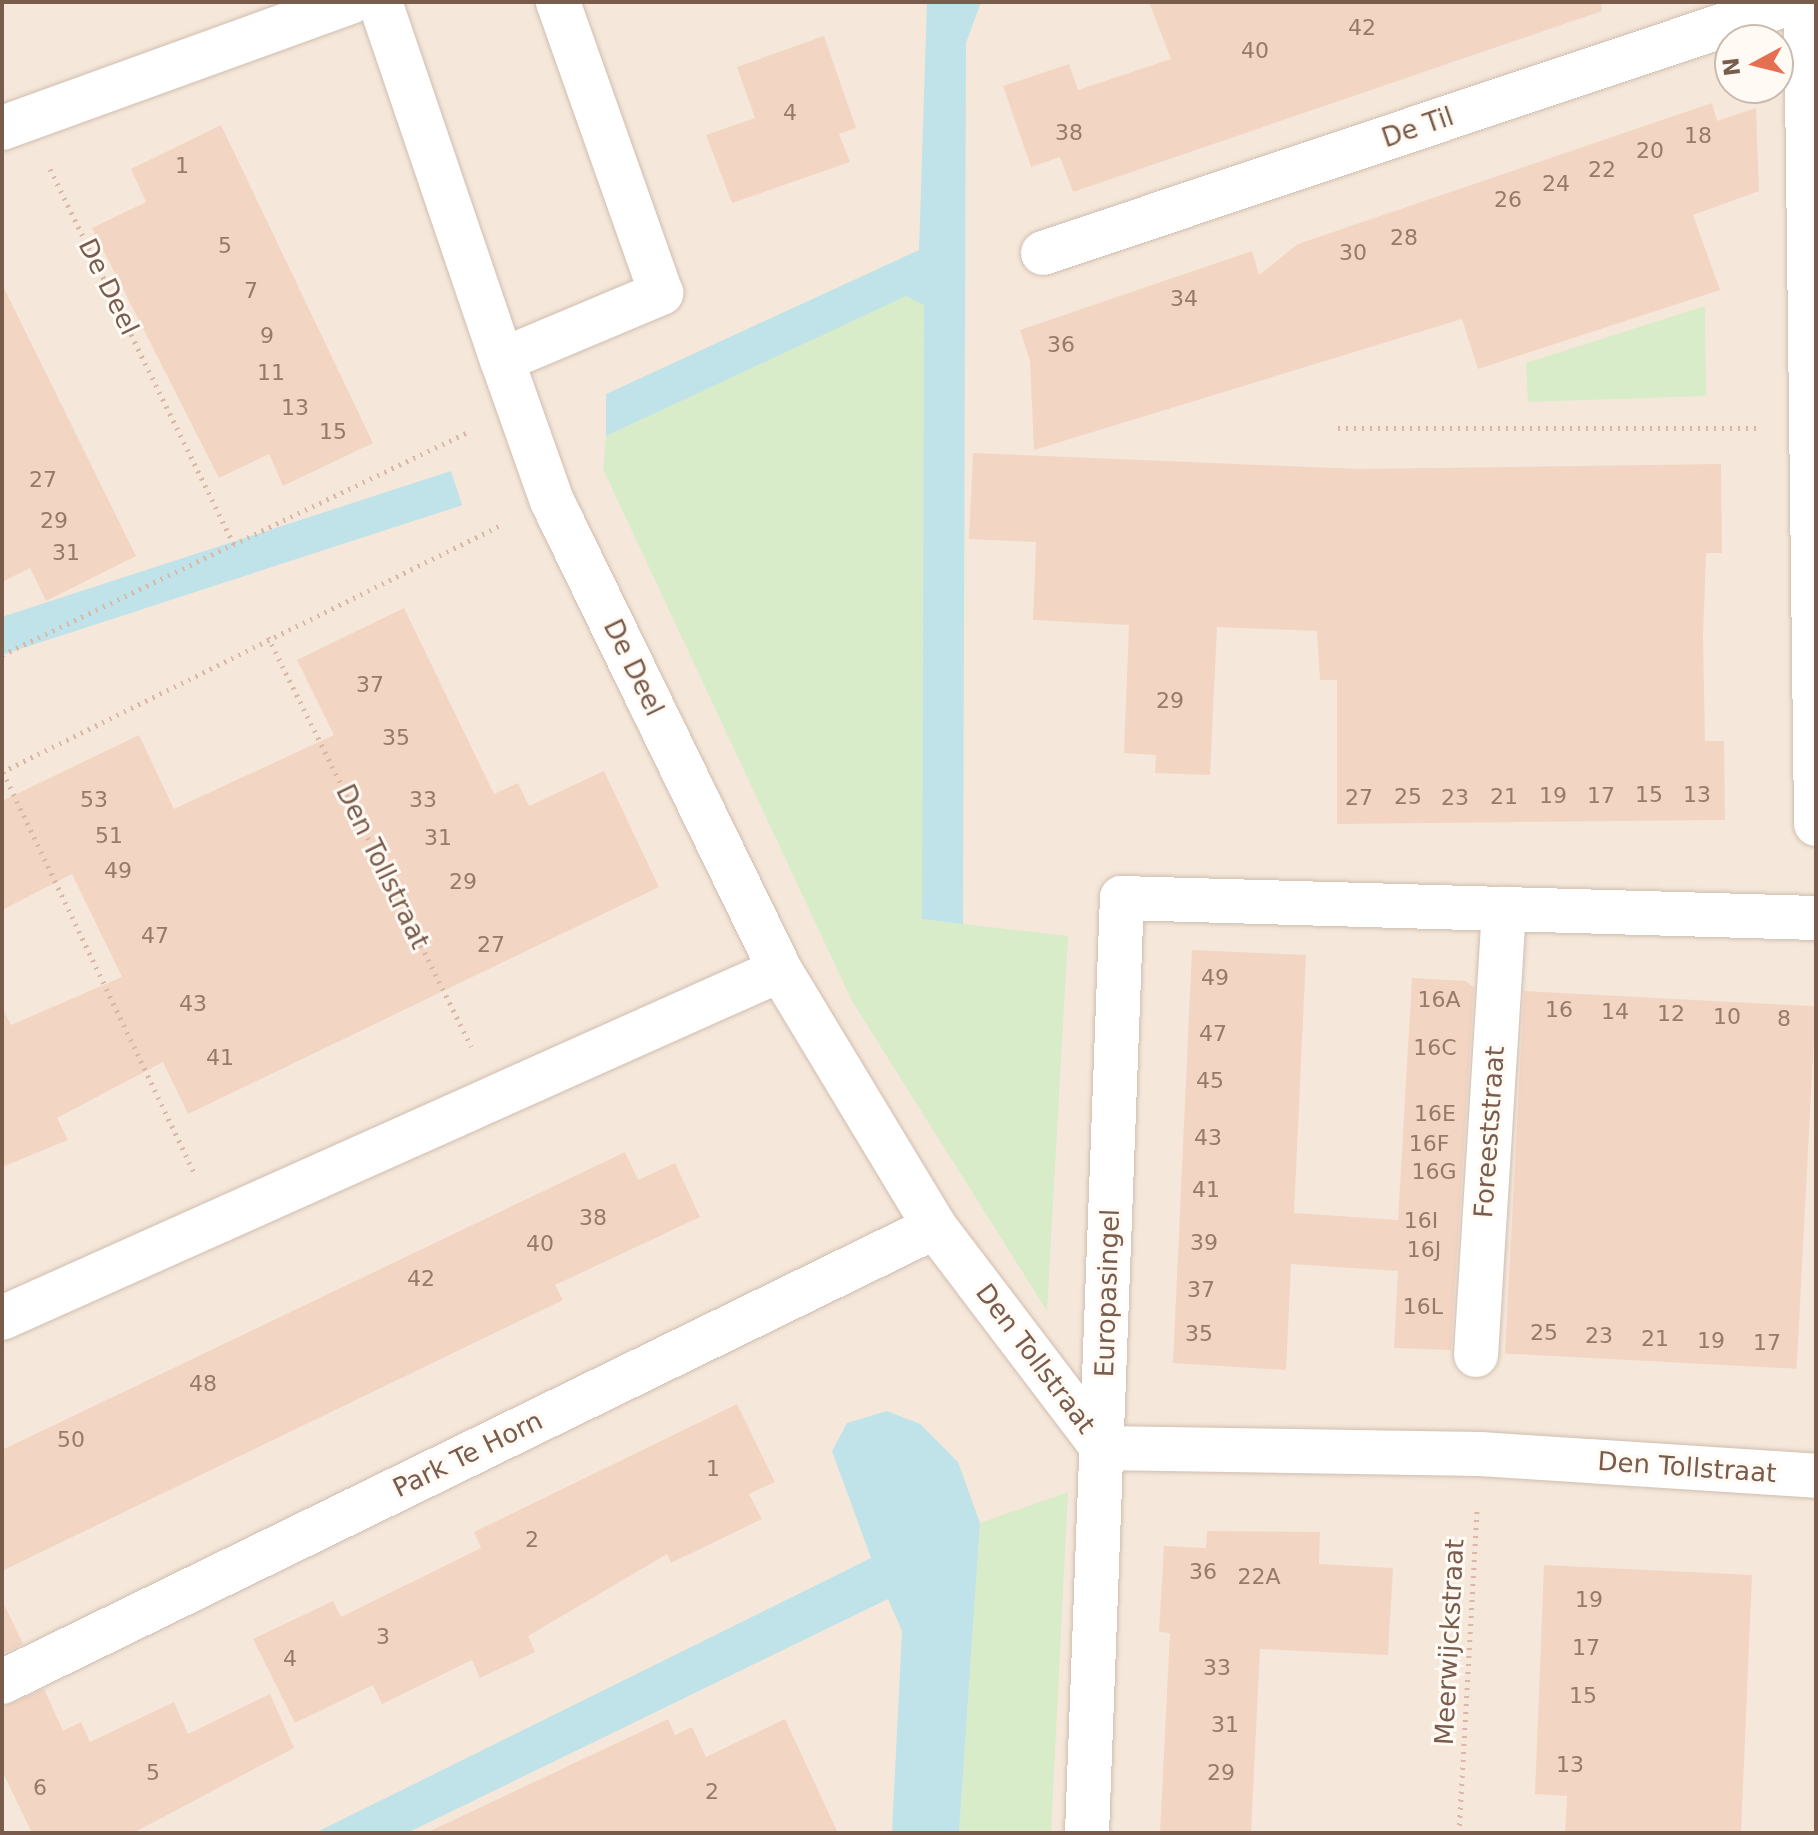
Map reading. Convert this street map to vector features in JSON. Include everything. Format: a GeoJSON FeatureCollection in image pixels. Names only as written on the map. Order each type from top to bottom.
{"type":"FeatureCollection","features":[{"type":"Feature","properties":{"kind":"street"},"geometry":{"type":"LineString","coordinates":[[13,123],[351,2]]}},
{"type":"Feature","properties":{"kind":"street","name":"De Deel"},"geometry":{"type":"LineString","coordinates":[[380,2],[502,360],[514,410],[552,501],[780,970]]}},
{"type":"Feature","properties":{"kind":"street"},"geometry":{"type":"LineString","coordinates":[[502,360],[661,293],[558,2]]}},
{"type":"Feature","properties":{"kind":"street","name":"De Til"},"geometry":{"type":"LineString","coordinates":[[1043,253],[1793,2]]}},
{"type":"Feature","properties":{"kind":"street"},"geometry":{"type":"LineString","coordinates":[[1806,2],[1816,824]]}},
{"type":"Feature","properties":{"kind":"street","name":"Europasingel"},"geometry":{"type":"LineString","coordinates":[[1087,1833],[1122,898],[1504,909]]}},
{"type":"Feature","properties":{"kind":"street"},"geometry":{"type":"LineString","coordinates":[[1504,909],[1816,918]]}},
{"type":"Feature","properties":{"kind":"street","name":"Foreeststraat"},"geometry":{"type":"LineString","coordinates":[[1476,1355],[1504,909]]}},
{"type":"Feature","properties":{"kind":"street"},"geometry":{"type":"LineString","coordinates":[[2,1318],[216,1218],[780,970]]}},
{"type":"Feature","properties":{"kind":"street","name":"Den Tollstraat"},"geometry":{"type":"LineString","coordinates":[[780,970],[935,1227],[1103,1448],[1480,1454],[1816,1476]]}},
{"type":"Feature","properties":{"kind":"street","name":"Park Te Horn"},"geometry":{"type":"LineString","coordinates":[[2,1682],[935,1227]]}},
{"type":"Feature","properties":{"kind":"path","name":"De Deel"},"geometry":{"type":"LineString","coordinates":[[13,123],[234,544]]}},
{"type":"Feature","properties":{"kind":"path"},"geometry":{"type":"LineString","coordinates":[[2,655],[514,410]]}},
{"type":"Feature","properties":{"kind":"path"},"geometry":{"type":"LineString","coordinates":[[1338,428],[1811,428]]}},
{"type":"Feature","properties":{"kind":"path"},"geometry":{"type":"LineString","coordinates":[[216,1218],[3,772],[268,637],[552,501]]}},
{"type":"Feature","properties":{"kind":"path","name":"Den Tollstraat"},"geometry":{"type":"LineString","coordinates":[[268,637],[496,1097]]}},
{"type":"Feature","properties":{"kind":"path","name":"Meerwijckstraat"},"geometry":{"type":"LineString","coordinates":[[1459,1833],[1480,1454]]}},
{"type":"Feature","properties":{"kind":"shaded area"},"geometry":{"type":"Polygon","coordinates":[[[2,2],[1816,2],[1816,1833],[2,1833],[2,2]]]}},
{"type":"Feature","properties":{"kind":"green space"},"geometry":{"type":"Polygon","coordinates":[[[906,295],[924,305],[922,919],[1068,936],[1047,1311],[852,1001],[603,469],[606,436],[906,295]]]}},
{"type":"Feature","properties":{"kind":"green space"},"geometry":{"type":"Polygon","coordinates":[[[1705,306],[1706,396],[1528,402],[1526,363],[1705,306]]]}},
{"type":"Feature","properties":{"kind":"green space"},"geometry":{"type":"Polygon","coordinates":[[[1068,1492],[1051,1833],[959,1833],[980,1523],[1068,1492]]]}},
{"type":"Feature","properties":{"kind":"water"},"geometry":{"type":"Polygon","coordinates":[[[927,2],[981,2],[966,43],[963,924],[922,919],[924,305],[906,296],[606,436],[606,394],[919,250],[927,2]]]}},
{"type":"Feature","properties":{"kind":"water"},"geometry":{"type":"Polygon","coordinates":[[[451,471],[462,505],[2,655],[2,617],[451,471]]]}},
{"type":"Feature","properties":{"kind":"water"},"geometry":{"type":"Polygon","coordinates":[[[887,1411],[920,1424],[958,1462],[980,1523],[959,1833],[892,1833],[902,1631],[888,1599],[407,1833],[315,1833],[871,1558],[832,1451],[847,1423],[887,1411]]]}},
{"type":"Feature","properties":{"kind":"building"},"geometry":{"type":"Polygon","coordinates":[[[1149,2],[1601,2],[1602,11],[1073,192],[1060,157],[1031,167],[1003,86],[1069,64],[1078,90],[1171,59],[1149,2]]]}},
{"type":"Feature","properties":{"kind":"building"},"geometry":{"type":"Polygon","coordinates":[[[824,36],[856,128],[839,134],[850,162],[732,203],[706,135],[755,118],[737,67],[824,36]]]}},
{"type":"Feature","properties":{"kind":"building"},"geometry":{"type":"Polygon","coordinates":[[[1712,103],[1717,121],[1756,108],[1759,191],[1693,215],[1720,290],[1478,369],[1462,319],[1034,450],[1030,361],[1020,330],[1252,251],[1259,275],[1298,244],[1712,103]]]}},
{"type":"Feature","properties":{"kind":"building"},"geometry":{"type":"Polygon","coordinates":[[[221,125],[373,443],[283,486],[269,454],[219,478],[92,228],[146,202],[131,169],[221,125]]]}},
{"type":"Feature","properties":{"kind":"building"},"geometry":{"type":"Polygon","coordinates":[[[2,284],[136,556],[46,601],[30,568],[2,582],[2,284]]]}},
{"type":"Feature","properties":{"kind":"building"},"geometry":{"type":"Polygon","coordinates":[[[973,453],[1359,469],[1721,464],[1722,553],[1706,553],[1703,636],[1705,741],[1724,741],[1725,820],[1337,824],[1337,680],[1320,680],[1317,631],[1217,627],[1210,775],[1155,773],[1156,755],[1124,753],[1129,625],[1033,620],[1036,542],[969,539],[973,453]]]}},
{"type":"Feature","properties":{"kind":"building"},"geometry":{"type":"Polygon","coordinates":[[[404,608],[494,794],[518,783],[529,806],[604,771],[659,887],[188,1114],[163,1062],[57,1118],[68,1140],[2,1167],[2,1007],[11,1025],[122,977],[72,874],[2,910],[2,801],[139,735],[174,809],[334,735],[297,660],[404,608]]]}},
{"type":"Feature","properties":{"kind":"building"},"geometry":{"type":"Polygon","coordinates":[[[1192,950],[1306,955],[1294,1213],[1398,1220],[1412,978],[1466,981],[1474,988],[1451,1350],[1394,1348],[1398,1271],[1291,1264],[1286,1370],[1173,1363],[1192,950]]]}},
{"type":"Feature","properties":{"kind":"building"},"geometry":{"type":"Polygon","coordinates":[[[1524,991],[1816,1006],[1797,1369],[1505,1354],[1524,991]]]}},
{"type":"Feature","properties":{"kind":"building"},"geometry":{"type":"Polygon","coordinates":[[[625,1152],[638,1180],[675,1163],[700,1217],[555,1285],[563,1300],[2,1571],[2,1450],[625,1152]]]}},
{"type":"Feature","properties":{"kind":"building"},"geometry":{"type":"Polygon","coordinates":[[[737,1404],[775,1482],[749,1494],[762,1519],[671,1563],[667,1554],[528,1636],[535,1652],[480,1678],[472,1660],[382,1704],[373,1685],[295,1723],[253,1639],[333,1601],[341,1617],[481,1548],[474,1532],[737,1404]]]}},
{"type":"Feature","properties":{"kind":"building"},"geometry":{"type":"Polygon","coordinates":[[[1207,1531],[1320,1532],[1319,1564],[1393,1568],[1388,1655],[1260,1649],[1251,1833],[1160,1833],[1170,1633],[1159,1632],[1164,1546],[1206,1548],[1207,1531]]]}},
{"type":"Feature","properties":{"kind":"building"},"geometry":{"type":"Polygon","coordinates":[[[1544,1565],[1752,1575],[1741,1833],[1565,1833],[1567,1796],[1535,1794],[1544,1565]]]}},
{"type":"Feature","properties":{"kind":"building"},"geometry":{"type":"Polygon","coordinates":[[[2,1600],[23,1644],[2,1654],[2,1600]]]}},
{"type":"Feature","properties":{"kind":"building"},"geometry":{"type":"Polygon","coordinates":[[[44,1689],[63,1731],[81,1722],[90,1742],[174,1702],[188,1734],[270,1694],[294,1748],[133,1833],[32,1833],[2,1771],[2,1707],[44,1689]]]}},
{"type":"Feature","properties":{"kind":"building"},"geometry":{"type":"Polygon","coordinates":[[[668,1719],[675,1735],[692,1727],[706,1757],[785,1719],[838,1833],[426,1833],[668,1719]]]}}]}
